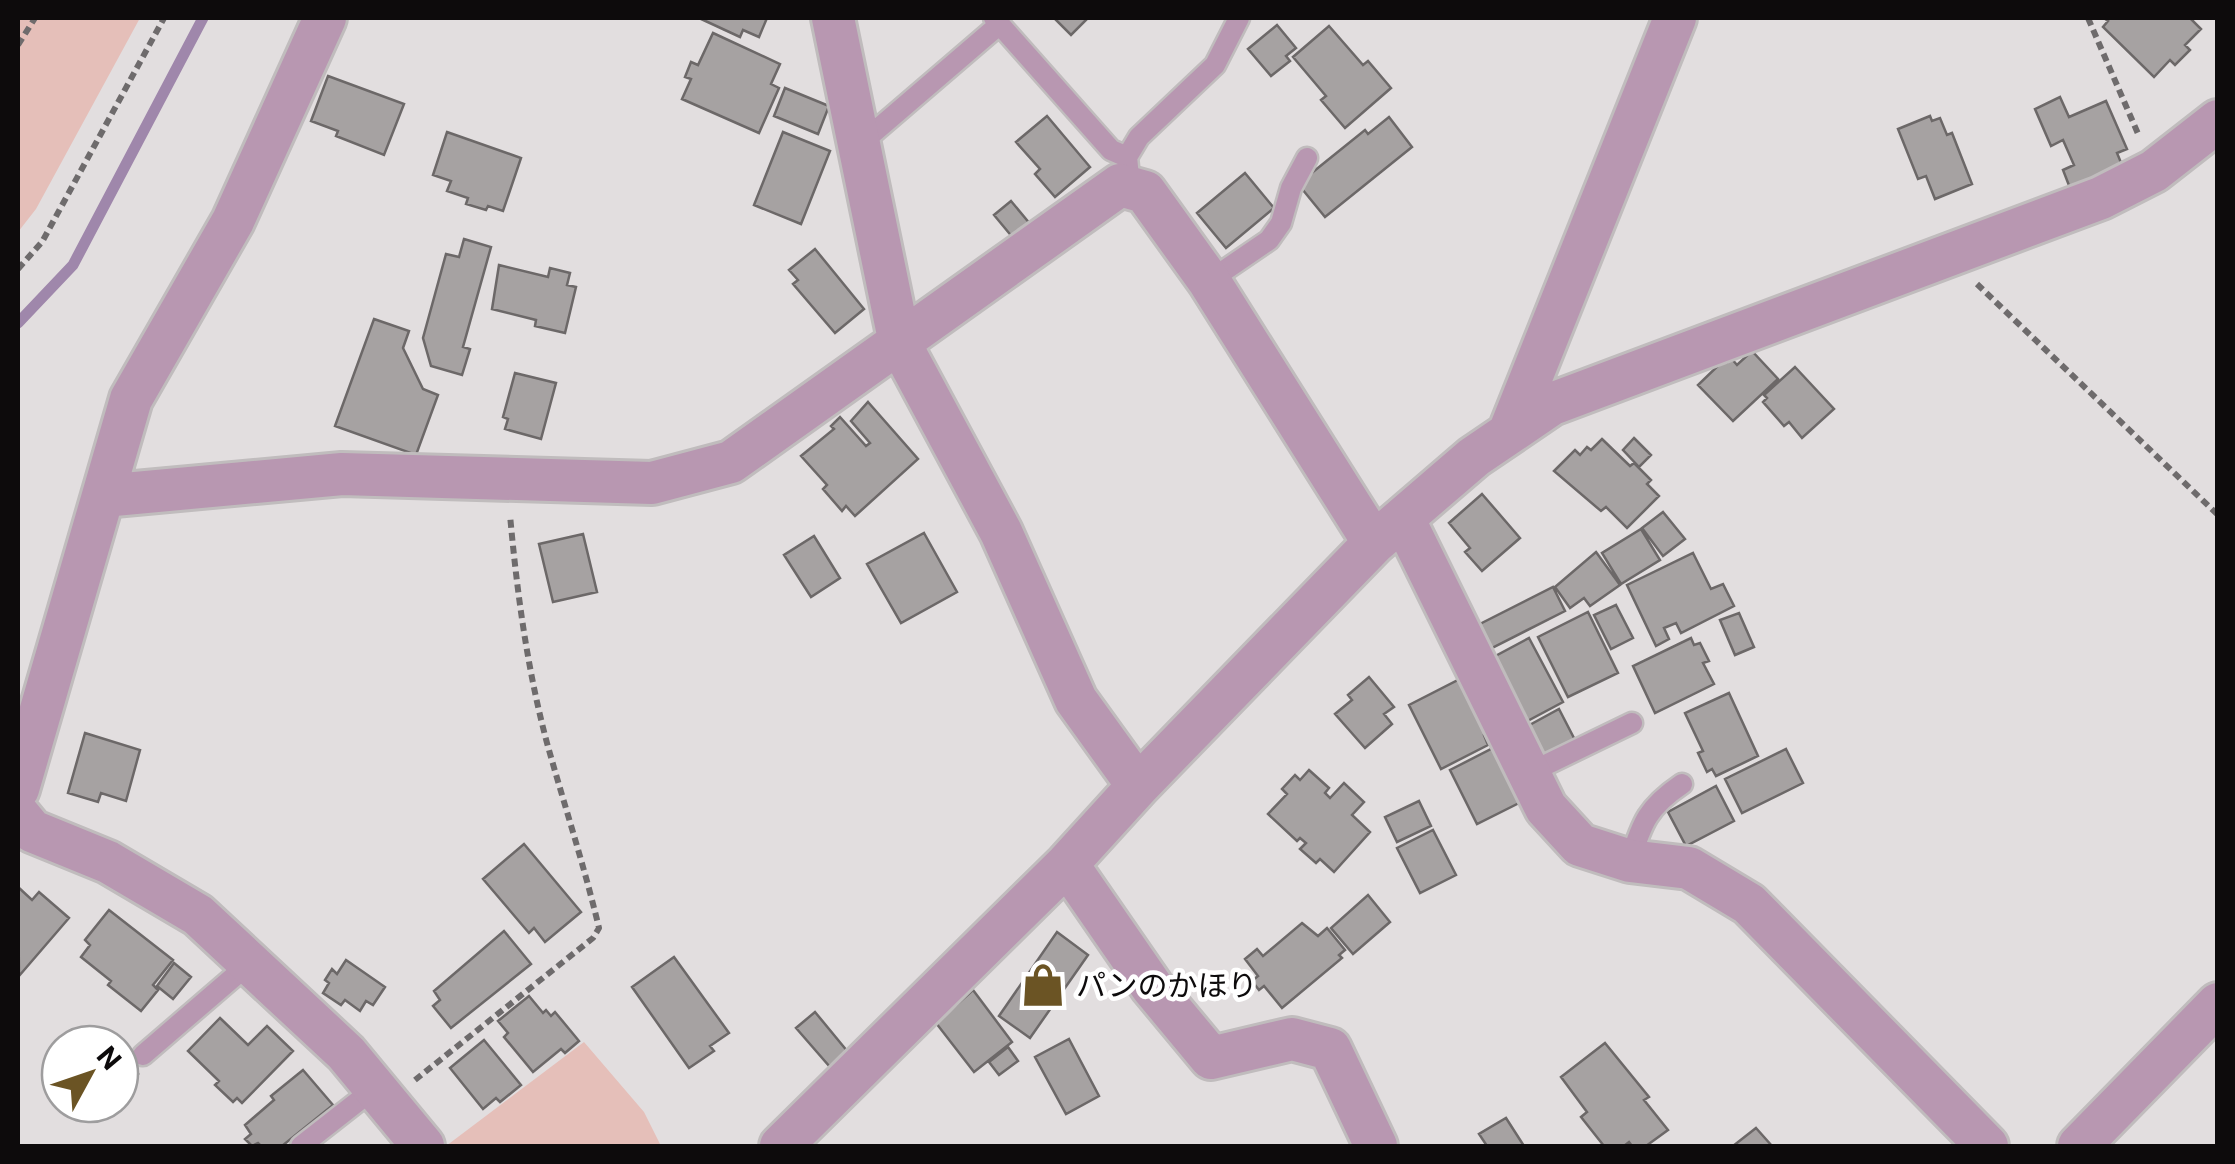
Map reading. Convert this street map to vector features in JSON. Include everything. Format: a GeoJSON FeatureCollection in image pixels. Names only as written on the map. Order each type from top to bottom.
{"type":"FeatureCollection","features":[{"type":"Feature","properties":{"kind":"street"},"geometry":{"type":"LineString","coordinates":[[18,789],[131,400],[233,221],[325,18]]}},
{"type":"Feature","properties":{"kind":"street"},"geometry":{"type":"LineString","coordinates":[[833,18],[900,344],[1001,532],[1076,700],[1138,786]]}},
{"type":"Feature","properties":{"kind":"street"},"geometry":{"type":"LineString","coordinates":[[1509,433],[1675,18]]}},
{"type":"Feature","properties":{"kind":"street"},"geometry":{"type":"LineString","coordinates":[[781,1146],[1067,864],[1138,786],[1389,531],[1474,457],[1552,404],[2101,198],[2154,170],[2218,121]]}},
{"type":"Feature","properties":{"kind":"street"},"geometry":{"type":"LineString","coordinates":[[103,496],[342,474],[652,483],[730,462],[1120,185],[1129,172],[1389,531],[1546,808],[1580,845],[1630,861],[1689,868],[1749,904],[1987,1146]]}},
{"type":"Feature","properties":{"kind":"street"},"geometry":{"type":"LineString","coordinates":[[18,814],[32,830],[108,862],[198,915],[346,1053],[423,1146]]}},
{"type":"Feature","properties":{"kind":"street"},"geometry":{"type":"LineString","coordinates":[[1067,864],[1152,987],[1211,1058],[1292,1039],[1330,1049],[1376,1146]]}},
{"type":"Feature","properties":{"kind":"street"},"geometry":{"type":"LineString","coordinates":[[2080,1146],[2218,1004]]}},
{"type":"Feature","properties":{"kind":"lane"},"geometry":{"type":"LineString","coordinates":[[1129,172],[1139,137],[1214,65],[1239,18]]}},
{"type":"Feature","properties":{"kind":"lane"},"geometry":{"type":"LineString","coordinates":[[859,145],[997,21],[1129,172]]}},
{"type":"Feature","properties":{"kind":"lane"},"geometry":{"type":"LineString","coordinates":[[1209,281],[1269,240],[1281,222],[1291,188],[1307,158]]}},
{"type":"Feature","properties":{"kind":"lane"},"geometry":{"type":"LineString","coordinates":[[1529,774],[1632,723]]}},
{"type":"Feature","properties":{"kind":"lane"},"geometry":{"type":"LineString","coordinates":[[1630,861],[1642,822],[1660,799],[1682,784]]}},
{"type":"Feature","properties":{"kind":"lane"},"geometry":{"type":"LineString","coordinates":[[143,1055],[251,962]]}},
{"type":"Feature","properties":{"kind":"lane"},"geometry":{"type":"LineString","coordinates":[[301,1146],[381,1095]]}},
{"type":"Feature","properties":{"kind":"path"},"geometry":{"type":"LineString","coordinates":[[18,45],[35,18]]}},
{"type":"Feature","properties":{"kind":"path"},"geometry":{"type":"LineString","coordinates":[[18,269],[42,242],[164,18]]}},
{"type":"Feature","properties":{"kind":"path"},"geometry":{"type":"LineString","coordinates":[[2088,18],[2154,170]]}},
{"type":"Feature","properties":{"kind":"path"},"geometry":{"type":"LineString","coordinates":[[1947,256],[2218,515]]}},
{"type":"Feature","properties":{"kind":"path"},"geometry":{"type":"LineString","coordinates":[[381,1095],[593,938],[598,928],[578,840],[547,741],[519,608],[506,480]]}},
{"type":"Feature","properties":{"kind":"shaded area"},"geometry":{"type":"Polygon","coordinates":[[[18,18],[140,18],[36,209],[18,232],[18,18]]]}},
{"type":"Feature","properties":{"kind":"shaded area"},"geometry":{"type":"Polygon","coordinates":[[[584,1042],[644,1112],[661,1146],[446,1146],[584,1042]]]}},
{"type":"Feature","properties":{"kind":"building"},"geometry":{"type":"Polygon","coordinates":[[[699,18],[767,18],[759,37],[743,30],[740,37],[699,18]]]}},
{"type":"Feature","properties":{"kind":"building"},"geometry":{"type":"Polygon","coordinates":[[[1054,18],[1088,18],[1071,35],[1054,18]]]}},
{"type":"Feature","properties":{"kind":"building"},"geometry":{"type":"Polygon","coordinates":[[[2104,18],[2190,18],[2201,29],[2185,45],[2190,50],[2175,65],[2170,60],[2154,77],[2103,27],[2108,21],[2104,18]]]}},
{"type":"Feature","properties":{"kind":"building"},"geometry":{"type":"Polygon","coordinates":[[[1277,25],[1296,48],[1286,56],[1290,61],[1271,76],[1248,49],[1277,25]]]}},
{"type":"Feature","properties":{"kind":"building"},"geometry":{"type":"Polygon","coordinates":[[[1329,26],[1363,65],[1368,61],[1391,88],[1345,128],[1321,100],[1326,96],[1293,57],[1329,26]]]}},
{"type":"Feature","properties":{"kind":"building"},"geometry":{"type":"Polygon","coordinates":[[[713,33],[780,64],[771,84],[779,88],[759,133],[682,99],[691,79],[685,77],[691,62],[698,65],[713,33]]]}},
{"type":"Feature","properties":{"kind":"building"},"geometry":{"type":"Polygon","coordinates":[[[328,76],[404,104],[384,155],[336,136],[338,131],[311,121],[328,76]]]}},
{"type":"Feature","properties":{"kind":"building"},"geometry":{"type":"Polygon","coordinates":[[[785,88],[829,106],[818,134],[774,116],[785,88]]]}},
{"type":"Feature","properties":{"kind":"building"},"geometry":{"type":"Polygon","coordinates":[[[2060,97],[2069,117],[2106,101],[2127,149],[2117,153],[2122,165],[2070,188],[2063,170],[2074,165],[2063,140],[2051,146],[2035,109],[2060,97]]]}},
{"type":"Feature","properties":{"kind":"building"},"geometry":{"type":"Polygon","coordinates":[[[1047,116],[1090,167],[1055,197],[1035,174],[1040,169],[1016,142],[1047,116]]]}},
{"type":"Feature","properties":{"kind":"building"},"geometry":{"type":"Polygon","coordinates":[[[1930,116],[1932,121],[1940,118],[1947,135],[1952,133],[1972,184],[1935,199],[1926,176],[1918,179],[1898,129],[1930,116]]]}},
{"type":"Feature","properties":{"kind":"building"},"geometry":{"type":"Polygon","coordinates":[[[1389,117],[1412,147],[1325,217],[1298,184],[1365,130],[1368,134],[1389,117]]]}},
{"type":"Feature","properties":{"kind":"building"},"geometry":{"type":"Polygon","coordinates":[[[447,132],[521,158],[503,211],[466,204],[468,198],[447,191],[451,181],[433,175],[447,132]]]}},
{"type":"Feature","properties":{"kind":"building"},"geometry":{"type":"Polygon","coordinates":[[[783,132],[830,151],[801,224],[754,205],[783,132]]]}},
{"type":"Feature","properties":{"kind":"building"},"geometry":{"type":"Polygon","coordinates":[[[1245,173],[1274,208],[1226,248],[1197,213],[1245,173]]]}},
{"type":"Feature","properties":{"kind":"building"},"geometry":{"type":"Polygon","coordinates":[[[1011,201],[1031,225],[1014,239],[994,215],[1011,201]]]}},
{"type":"Feature","properties":{"kind":"building"},"geometry":{"type":"Polygon","coordinates":[[[464,239],[491,247],[463,347],[470,349],[462,375],[431,366],[423,338],[446,254],[459,257],[464,239]]]}},
{"type":"Feature","properties":{"kind":"building"},"geometry":{"type":"Polygon","coordinates":[[[815,249],[864,309],[835,333],[793,284],[798,280],[789,270],[815,249]]]}},
{"type":"Feature","properties":{"kind":"building"},"geometry":{"type":"Polygon","coordinates":[[[499,265],[548,277],[550,268],[570,273],[567,285],[576,287],[565,333],[535,326],[536,320],[492,309],[499,265]]]}},
{"type":"Feature","properties":{"kind":"building"},"geometry":{"type":"Polygon","coordinates":[[[374,319],[409,331],[403,348],[423,389],[438,395],[416,455],[335,426],[374,319]]]}},
{"type":"Feature","properties":{"kind":"building"},"geometry":{"type":"Polygon","coordinates":[[[1752,351],[1778,379],[1733,421],[1698,385],[1725,359],[1727,362],[1731,358],[1737,365],[1752,351]]]}},
{"type":"Feature","properties":{"kind":"building"},"geometry":{"type":"Polygon","coordinates":[[[1795,367],[1834,409],[1802,438],[1789,422],[1784,426],[1763,402],[1767,398],[1764,395],[1795,367]]]}},
{"type":"Feature","properties":{"kind":"building"},"geometry":{"type":"Polygon","coordinates":[[[515,373],[556,383],[541,439],[505,429],[508,419],[503,417],[515,373]]]}},
{"type":"Feature","properties":{"kind":"building"},"geometry":{"type":"Polygon","coordinates":[[[868,402],[918,459],[855,516],[846,506],[842,511],[823,489],[827,485],[801,456],[834,429],[831,426],[840,417],[866,446],[870,443],[851,421],[868,402]]]}},
{"type":"Feature","properties":{"kind":"building"},"geometry":{"type":"Polygon","coordinates":[[[1634,438],[1651,455],[1639,467],[1623,450],[1634,438]]]}},
{"type":"Feature","properties":{"kind":"building"},"geometry":{"type":"Polygon","coordinates":[[[1602,439],[1651,480],[1647,484],[1659,496],[1627,528],[1606,507],[1601,511],[1554,471],[1575,450],[1580,455],[1602,439]]]}},
{"type":"Feature","properties":{"kind":"building"},"geometry":{"type":"Polygon","coordinates":[[[1482,494],[1520,538],[1482,571],[1465,552],[1470,548],[1449,523],[1482,494]]]}},
{"type":"Feature","properties":{"kind":"building"},"geometry":{"type":"Polygon","coordinates":[[[1663,512],[1685,539],[1663,556],[1642,528],[1663,512]]]}},
{"type":"Feature","properties":{"kind":"building"},"geometry":{"type":"Polygon","coordinates":[[[1641,529],[1660,560],[1621,584],[1602,553],[1641,529]]]}},
{"type":"Feature","properties":{"kind":"building"},"geometry":{"type":"Polygon","coordinates":[[[924,533],[957,592],[901,623],[867,564],[924,533]]]}},
{"type":"Feature","properties":{"kind":"building"},"geometry":{"type":"Polygon","coordinates":[[[583,534],[597,592],[553,602],[539,544],[583,534]]]}},
{"type":"Feature","properties":{"kind":"building"},"geometry":{"type":"Polygon","coordinates":[[[814,536],[840,578],[811,597],[784,555],[814,536]]]}},
{"type":"Feature","properties":{"kind":"building"},"geometry":{"type":"Polygon","coordinates":[[[1596,552],[1620,585],[1590,606],[1584,598],[1570,608],[1555,587],[1596,552]]]}},
{"type":"Feature","properties":{"kind":"building"},"geometry":{"type":"Polygon","coordinates":[[[1693,553],[1711,589],[1723,584],[1734,606],[1681,633],[1676,623],[1664,628],[1669,639],[1656,646],[1627,585],[1693,553]]]}},
{"type":"Feature","properties":{"kind":"building"},"geometry":{"type":"Polygon","coordinates":[[[1553,587],[1565,611],[1484,652],[1472,628],[1553,587]]]}},
{"type":"Feature","properties":{"kind":"building"},"geometry":{"type":"Polygon","coordinates":[[[1616,605],[1633,638],[1611,649],[1594,615],[1616,605]]]}},
{"type":"Feature","properties":{"kind":"building"},"geometry":{"type":"Polygon","coordinates":[[[1588,612],[1618,673],[1568,697],[1538,637],[1588,612]]]}},
{"type":"Feature","properties":{"kind":"building"},"geometry":{"type":"Polygon","coordinates":[[[1739,613],[1754,647],[1735,655],[1720,620],[1739,613]]]}},
{"type":"Feature","properties":{"kind":"building"},"geometry":{"type":"Polygon","coordinates":[[[1529,638],[1563,702],[1522,724],[1488,660],[1529,638]]]}},
{"type":"Feature","properties":{"kind":"building"},"geometry":{"type":"Polygon","coordinates":[[[1691,638],[1694,645],[1700,643],[1709,661],[1703,663],[1714,684],[1655,713],[1633,666],[1691,638]]]}},
{"type":"Feature","properties":{"kind":"building"},"geometry":{"type":"Polygon","coordinates":[[[1369,677],[1394,707],[1384,714],[1392,724],[1365,748],[1335,714],[1352,700],[1348,695],[1369,677]]]}},
{"type":"Feature","properties":{"kind":"building"},"geometry":{"type":"Polygon","coordinates":[[[1460,679],[1488,733],[1484,735],[1488,745],[1441,769],[1409,705],[1460,679]]]}},
{"type":"Feature","properties":{"kind":"building"},"geometry":{"type":"Polygon","coordinates":[[[1729,693],[1758,756],[1716,776],[1712,769],[1707,772],[1698,753],[1703,751],[1685,713],[1729,693]]]}},
{"type":"Feature","properties":{"kind":"building"},"geometry":{"type":"Polygon","coordinates":[[[1559,709],[1576,742],[1543,760],[1526,727],[1559,709]]]}},
{"type":"Feature","properties":{"kind":"building"},"geometry":{"type":"Polygon","coordinates":[[[85,733],[140,750],[126,801],[101,793],[98,802],[68,793],[85,733]]]}},
{"type":"Feature","properties":{"kind":"building"},"geometry":{"type":"Polygon","coordinates":[[[1495,747],[1523,801],[1477,824],[1450,770],[1495,747]]]}},
{"type":"Feature","properties":{"kind":"building"},"geometry":{"type":"Polygon","coordinates":[[[1786,749],[1803,783],[1742,813],[1725,779],[1786,749]]]}},
{"type":"Feature","properties":{"kind":"building"},"geometry":{"type":"Polygon","coordinates":[[[1309,770],[1329,788],[1325,793],[1330,798],[1344,783],[1364,802],[1352,815],[1370,832],[1334,872],[1300,849],[1306,843],[1300,838],[1297,841],[1268,814],[1287,794],[1282,789],[1295,775],[1300,780],[1309,770]]]}},
{"type":"Feature","properties":{"kind":"building"},"geometry":{"type":"Polygon","coordinates":[[[1716,786],[1734,821],[1686,846],[1668,812],[1716,786]]]}},
{"type":"Feature","properties":{"kind":"building"},"geometry":{"type":"Polygon","coordinates":[[[1419,801],[1431,826],[1397,842],[1385,817],[1419,801]]]}},
{"type":"Feature","properties":{"kind":"building"},"geometry":{"type":"Polygon","coordinates":[[[1433,830],[1456,875],[1420,893],[1397,848],[1433,830]]]}},
{"type":"Feature","properties":{"kind":"building"},"geometry":{"type":"Polygon","coordinates":[[[524,844],[581,912],[545,942],[534,928],[529,933],[483,879],[524,844]]]}},
{"type":"Feature","properties":{"kind":"building"},"geometry":{"type":"Polygon","coordinates":[[[18,887],[32,900],[39,892],[69,918],[19,976],[18,887]]]}},
{"type":"Feature","properties":{"kind":"building"},"geometry":{"type":"Polygon","coordinates":[[[1368,895],[1390,922],[1353,954],[1331,928],[1368,895]]]}},
{"type":"Feature","properties":{"kind":"building"},"geometry":{"type":"Polygon","coordinates":[[[109,910],[173,960],[153,985],[158,990],[141,1011],[81,957],[90,945],[85,940],[109,910]]]}},
{"type":"Feature","properties":{"kind":"building"},"geometry":{"type":"Polygon","coordinates":[[[1302,923],[1318,936],[1327,928],[1345,950],[1339,955],[1342,958],[1282,1008],[1264,986],[1259,990],[1252,981],[1258,976],[1245,959],[1257,949],[1263,956],[1302,923]]]}},
{"type":"Feature","properties":{"kind":"building"},"geometry":{"type":"Polygon","coordinates":[[[504,931],[531,964],[451,1028],[433,1006],[440,1000],[434,991],[504,931]]]}},
{"type":"Feature","properties":{"kind":"building","name":"パンのかほり"},"geometry":{"type":"Polygon","coordinates":[[[1057,932],[1088,955],[1030,1038],[999,1016],[1057,932]]]}},
{"type":"Feature","properties":{"kind":"building"},"geometry":{"type":"Polygon","coordinates":[[[674,957],[729,1033],[710,1046],[714,1051],[689,1068],[632,987],[674,957]]]}},
{"type":"Feature","properties":{"kind":"building"},"geometry":{"type":"Polygon","coordinates":[[[346,960],[385,987],[373,1005],[366,1001],[360,1011],[345,1000],[341,1005],[323,993],[332,969],[337,974],[346,960]]]}},
{"type":"Feature","properties":{"kind":"building"},"geometry":{"type":"Polygon","coordinates":[[[174,963],[191,977],[173,999],[157,986],[174,963]]]}},
{"type":"Feature","properties":{"kind":"building"},"geometry":{"type":"Polygon","coordinates":[[[973,990],[1012,1042],[974,1072],[936,1023],[973,990]]]}},
{"type":"Feature","properties":{"kind":"building"},"geometry":{"type":"Polygon","coordinates":[[[529,996],[543,1013],[546,1010],[551,1016],[555,1012],[579,1041],[565,1053],[561,1049],[533,1072],[504,1037],[508,1033],[498,1021],[529,996]]]}},
{"type":"Feature","properties":{"kind":"building"},"geometry":{"type":"Polygon","coordinates":[[[815,1012],[848,1052],[830,1067],[796,1028],[815,1012]]]}},
{"type":"Feature","properties":{"kind":"building"},"geometry":{"type":"Polygon","coordinates":[[[220,1018],[248,1045],[267,1026],[293,1051],[242,1103],[237,1098],[233,1102],[215,1085],[219,1081],[188,1051],[220,1018]]]}},
{"type":"Feature","properties":{"kind":"building"},"geometry":{"type":"Polygon","coordinates":[[[1069,1039],[1099,1096],[1066,1114],[1035,1057],[1069,1039]]]}},
{"type":"Feature","properties":{"kind":"building"},"geometry":{"type":"Polygon","coordinates":[[[484,1040],[521,1085],[500,1102],[496,1098],[483,1109],[450,1068],[484,1040]]]}},
{"type":"Feature","properties":{"kind":"building"},"geometry":{"type":"Polygon","coordinates":[[[1605,1043],[1649,1097],[1644,1100],[1668,1130],[1646,1146],[1632,1146],[1629,1142],[1624,1146],[1604,1146],[1581,1117],[1587,1112],[1561,1077],[1605,1043]]]}},
{"type":"Feature","properties":{"kind":"building"},"geometry":{"type":"Polygon","coordinates":[[[1008,1047],[1018,1061],[999,1075],[989,1062],[1008,1047]]]}},
{"type":"Feature","properties":{"kind":"building"},"geometry":{"type":"Polygon","coordinates":[[[303,1070],[333,1105],[282,1146],[252,1146],[245,1139],[251,1134],[245,1125],[274,1100],[271,1096],[303,1070]]]}},
{"type":"Feature","properties":{"kind":"building"},"geometry":{"type":"Polygon","coordinates":[[[1506,1118],[1524,1146],[1487,1146],[1479,1134],[1506,1118]]]}},
{"type":"Feature","properties":{"kind":"building"},"geometry":{"type":"Polygon","coordinates":[[[1756,1128],[1772,1146],[1733,1146],[1756,1128]]]}},
{"type":"Feature","properties":{"kind":"waterway"},"geometry":{"type":"LineString","coordinates":[[18,323],[73,265],[203,18]]}},
{"type":"Feature","properties":{"kind":"place","name":"パンのかほり"},"geometry":{"type":"Point","coordinates":[1043,985]}}]}
